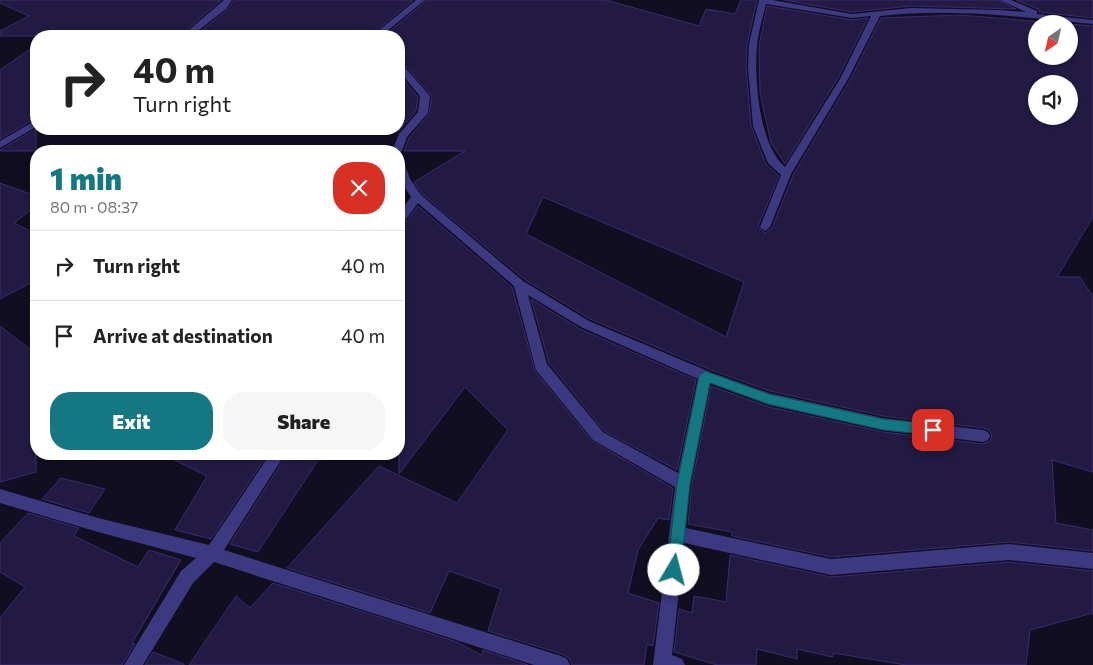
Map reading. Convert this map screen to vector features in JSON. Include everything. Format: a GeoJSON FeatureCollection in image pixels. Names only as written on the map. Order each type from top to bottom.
{"type":"FeatureCollection","features":[{"type":"Feature","properties":{"kind":"street"},"geometry":{"type":"LineString","coordinates":[[194,30],[223,7],[228,0]]}},
{"type":"Feature","properties":{"kind":"street"},"geometry":{"type":"LineString","coordinates":[[384,30],[421,0]]}},
{"type":"Feature","properties":{"kind":"street"},"geometry":{"type":"LineString","coordinates":[[1004,0],[1039,15]]}},
{"type":"Feature","properties":{"kind":"street"},"geometry":{"type":"LineString","coordinates":[[786,174],[772,162],[758,126],[752,67],[753,44],[763,1],[852,16],[911,10],[999,12],[1028,16]]}},
{"type":"Feature","properties":{"kind":"street"},"geometry":{"type":"LineString","coordinates":[[765,227],[786,174],[844,79],[877,13]]}},
{"type":"Feature","properties":{"kind":"street"},"geometry":{"type":"LineString","coordinates":[[1078,21],[1093,22]]}},
{"type":"Feature","properties":{"kind":"street"},"geometry":{"type":"LineString","coordinates":[[405,73],[425,96],[423,113],[405,133]]}},
{"type":"Feature","properties":{"kind":"street"},"geometry":{"type":"LineString","coordinates":[[0,145],[30,127]]}},
{"type":"Feature","properties":{"kind":"street"},"geometry":{"type":"LineString","coordinates":[[405,181],[417,197],[518,284],[585,324],[705,376],[768,399],[883,424],[983,436]]}},
{"type":"Feature","properties":{"kind":"street"},"geometry":{"type":"LineString","coordinates":[[405,212],[417,197]]}},
{"type":"Feature","properties":{"kind":"street"},"geometry":{"type":"LineString","coordinates":[[518,284],[540,366],[598,436],[683,484]]}},
{"type":"Feature","properties":{"kind":"street"},"geometry":{"type":"LineString","coordinates":[[667,664],[683,484],[705,376]]}},
{"type":"Feature","properties":{"kind":"street"},"geometry":{"type":"LineString","coordinates":[[133,665],[187,577],[212,554],[274,460]]}},
{"type":"Feature","properties":{"kind":"street"},"geometry":{"type":"LineString","coordinates":[[0,496],[90,523],[212,554],[561,665]]}},
{"type":"Feature","properties":{"kind":"street"},"geometry":{"type":"LineString","coordinates":[[679,534],[831,566],[1009,552],[1093,561]]}},
{"type":"Feature","properties":{"kind":"building"},"geometry":{"type":"Polygon","coordinates":[[[0,0],[221,0],[187,30],[30,30],[30,36],[0,36],[0,31],[29,16],[0,3],[0,0]]]}},
{"type":"Feature","properties":{"kind":"building"},"geometry":{"type":"Polygon","coordinates":[[[234,0],[413,0],[377,30],[202,30],[227,10],[234,0]]]}},
{"type":"Feature","properties":{"kind":"building"},"geometry":{"type":"Polygon","coordinates":[[[427,0],[606,0],[699,26],[706,9],[735,14],[741,0],[757,0],[747,44],[746,67],[751,126],[766,164],[779,176],[758,226],[765,233],[772,228],[793,175],[850,80],[881,18],[960,15],[1028,21],[1028,65],[1078,65],[1078,25],[1093,26],[1093,217],[1057,277],[1080,277],[1093,297],[1093,472],[1052,460],[1056,523],[1093,530],[1093,551],[1009,542],[831,557],[732,536],[732,532],[688,524],[692,484],[711,386],[769,407],[883,432],[983,444],[990,441],[992,435],[989,430],[983,428],[883,416],[770,391],[711,370],[590,319],[524,279],[422,194],[414,182],[465,151],[405,151],[409,138],[429,114],[432,96],[405,65],[405,30],[391,30],[427,0]],[[543,197],[526,234],[726,337],[744,282],[543,197]]]}},
{"type":"Feature","properties":{"kind":"building"},"geometry":{"type":"Polygon","coordinates":[[[783,0],[998,0],[1016,9],[911,6],[852,12],[783,0]]]}},
{"type":"Feature","properties":{"kind":"building"},"geometry":{"type":"Polygon","coordinates":[[[1016,0],[1093,0],[1093,18],[1039,12],[1038,9],[1016,0]]]}},
{"type":"Feature","properties":{"kind":"building"},"geometry":{"type":"Polygon","coordinates":[[[767,6],[852,20],[868,18],[838,78],[785,164],[771,143],[760,93],[759,46],[767,6]]]}},
{"type":"Feature","properties":{"kind":"building"},"geometry":{"type":"Polygon","coordinates":[[[30,49],[30,122],[0,139],[0,70],[30,49]]]}},
{"type":"Feature","properties":{"kind":"building"},"geometry":{"type":"Polygon","coordinates":[[[405,81],[418,97],[416,111],[405,124],[405,81]]]}},
{"type":"Feature","properties":{"kind":"building"},"geometry":{"type":"Polygon","coordinates":[[[30,132],[30,135],[36,135],[36,145],[30,145],[30,151],[0,150],[30,132]]]}},
{"type":"Feature","properties":{"kind":"building"},"geometry":{"type":"Polygon","coordinates":[[[0,183],[30,194],[30,211],[14,223],[30,231],[30,283],[0,299],[0,183]]]}},
{"type":"Feature","properties":{"kind":"building"},"geometry":{"type":"Polygon","coordinates":[[[418,206],[512,287],[535,371],[592,441],[673,488],[669,520],[658,518],[638,550],[628,593],[659,603],[653,646],[647,644],[644,665],[572,665],[569,658],[562,654],[488,631],[501,589],[449,571],[430,613],[287,568],[379,466],[457,503],[508,430],[465,387],[399,474],[399,460],[405,460],[405,223],[418,206]]]}},
{"type":"Feature","properties":{"kind":"building"},"geometry":{"type":"Polygon","coordinates":[[[531,299],[580,329],[696,380],[677,470],[604,431],[549,363],[531,299]]]}},
{"type":"Feature","properties":{"kind":"building"},"geometry":{"type":"Polygon","coordinates":[[[0,326],[30,349],[30,460],[36,460],[36,472],[0,482],[0,326]]]}},
{"type":"Feature","properties":{"kind":"building"},"geometry":{"type":"Polygon","coordinates":[[[174,460],[264,460],[211,539],[175,530],[207,476],[174,460]]]}},
{"type":"Feature","properties":{"kind":"building"},"geometry":{"type":"Polygon","coordinates":[[[283,460],[318,460],[258,552],[230,544],[283,460]]]}},
{"type":"Feature","properties":{"kind":"building"},"geometry":{"type":"Polygon","coordinates":[[[61,478],[105,489],[89,513],[42,499],[61,478]]]}},
{"type":"Feature","properties":{"kind":"building"},"geometry":{"type":"Polygon","coordinates":[[[28,513],[79,528],[74,536],[138,567],[149,550],[181,560],[132,643],[135,644],[122,665],[0,665],[0,618],[25,587],[0,572],[0,543],[28,513]]]}},
{"type":"Feature","properties":{"kind":"building"},"geometry":{"type":"Polygon","coordinates":[[[730,555],[831,577],[1009,562],[1093,571],[1093,613],[1030,630],[1026,665],[906,665],[833,653],[833,657],[797,649],[797,659],[757,649],[756,665],[717,665],[674,652],[679,609],[692,613],[694,596],[726,602],[730,555]]]}},
{"type":"Feature","properties":{"kind":"building"},"geometry":{"type":"Polygon","coordinates":[[[273,583],[457,642],[481,655],[483,650],[528,665],[189,665],[236,596],[250,608],[273,583]]]}},
{"type":"Feature","properties":{"kind":"building"},"geometry":{"type":"Polygon","coordinates":[[[153,652],[184,664],[184,665],[145,665],[153,652]]]}},
{"type":"Feature","properties":{"kind":"route"},"geometry":{"type":"LineString","coordinates":[[674,570],[683,484],[705,376],[768,399],[883,424],[933,430]]}}]}
